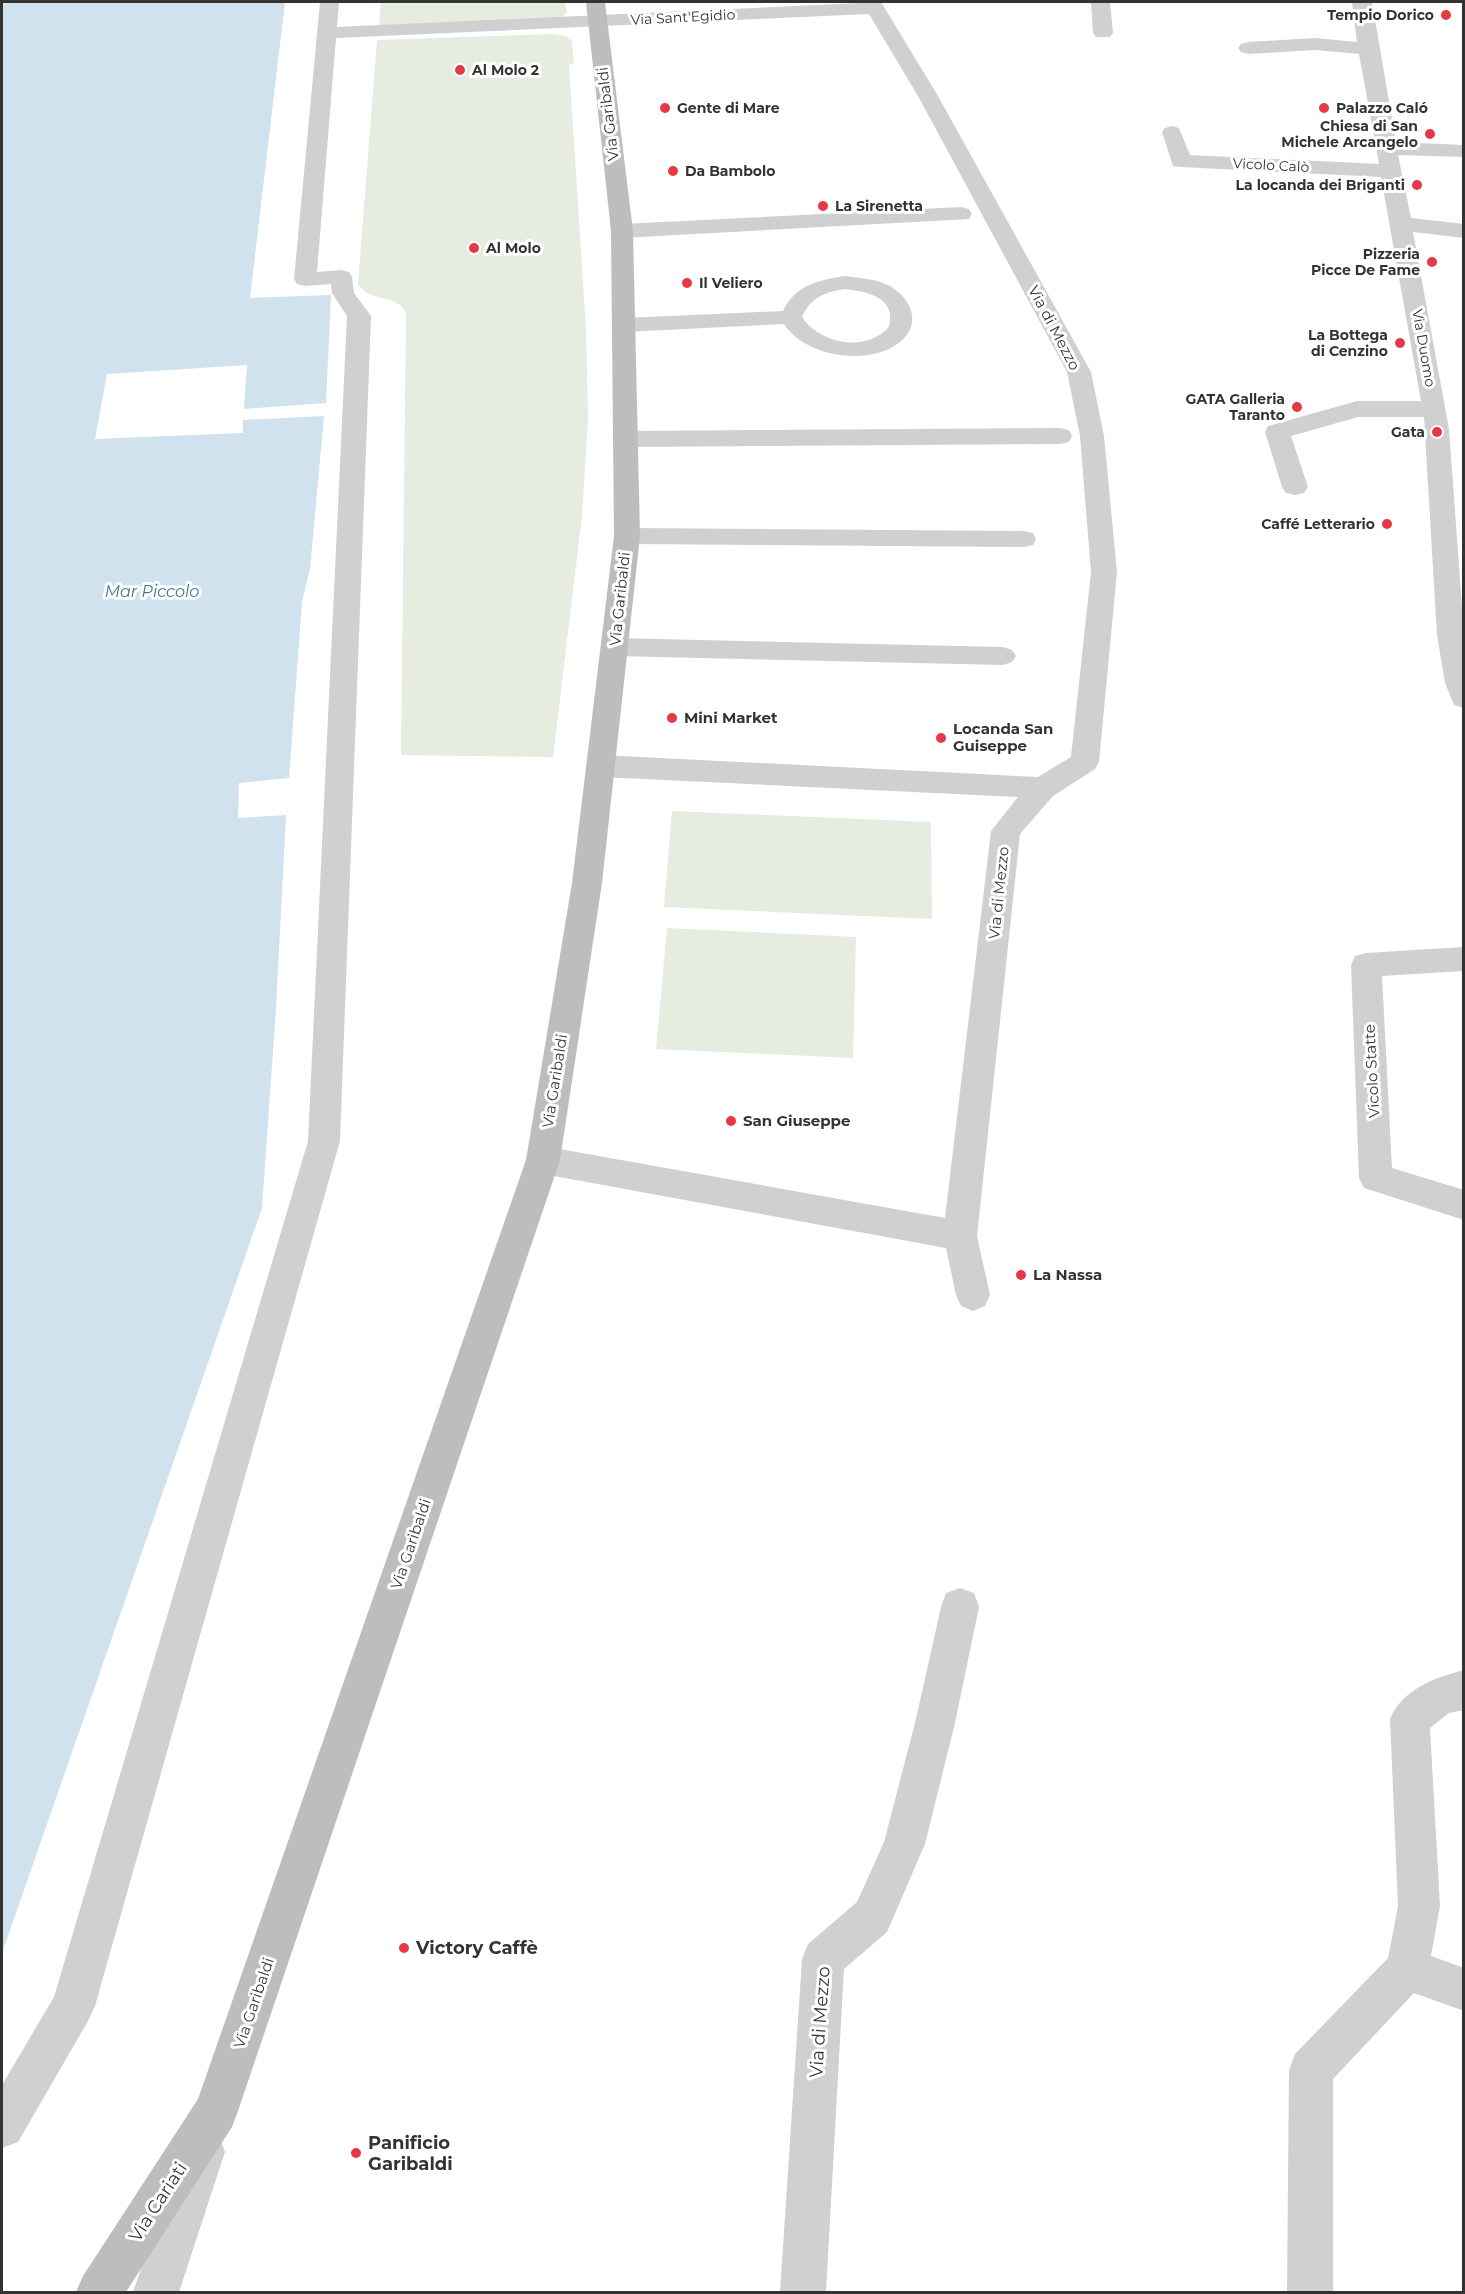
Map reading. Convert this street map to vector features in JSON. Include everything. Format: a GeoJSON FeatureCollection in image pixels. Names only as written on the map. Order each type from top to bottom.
{"type":"FeatureCollection","features":[{"type":"Feature","properties":{"kind":"main road","name":"Via Garibaldi"},"geometry":{"type":"LineString","coordinates":[[216,2111],[543,1160],[587,883],[627,536],[622,231],[596,11]]}},
{"type":"Feature","properties":{"kind":"main road","name":"Via Cariati"},"geometry":{"type":"LineString","coordinates":[[99,2292],[216,2111]]}},
{"type":"Feature","properties":{"kind":"street"},"geometry":{"type":"LineString","coordinates":[[2,2126],[73,2006],[324,1142],[359,316],[343,293],[341,278],[305,279],[329,2]]}},
{"type":"Feature","properties":{"kind":"street"},"geometry":{"type":"LineString","coordinates":[[1100,2],[1103,33]]}},
{"type":"Feature","properties":{"kind":"street","name":"Via Duomo"},"geometry":{"type":"LineString","coordinates":[[1362,2],[1368,49],[1435,410],[1452,457],[1456,680],[1464,698]]}},
{"type":"Feature","properties":{"kind":"street","name":"Via Sant'Egidio"},"geometry":{"type":"LineString","coordinates":[[326,33],[596,11],[874,5]]}},
{"type":"Feature","properties":{"kind":"street","name":"Via di Mezzo"},"geometry":{"type":"LineString","coordinates":[[874,5],[928,96],[1079,372],[1092,436],[1104,572],[1084,762],[1043,788],[1006,831],[960,1236],[973,1295]]}},
{"type":"Feature","properties":{"kind":"street"},"geometry":{"type":"LineString","coordinates":[[1248,48],[1315,44],[1368,49]]}},
{"type":"Feature","properties":{"kind":"street","name":"Vicolo Calò"},"geometry":{"type":"LineString","coordinates":[[1172,132],[1181,161],[1391,171]]}},
{"type":"Feature","properties":{"kind":"street"},"geometry":{"type":"LineString","coordinates":[[1386,148],[1464,151]]}},
{"type":"Feature","properties":{"kind":"street"},"geometry":{"type":"LineString","coordinates":[[622,231],[961,214]]}},
{"type":"Feature","properties":{"kind":"street"},"geometry":{"type":"LineString","coordinates":[[1401,224],[1464,231]]}},
{"type":"Feature","properties":{"kind":"street"},"geometry":{"type":"LineString","coordinates":[[1295,487],[1276,432],[1357,409],[1435,410]]}},
{"type":"Feature","properties":{"kind":"street"},"geometry":{"type":"LineString","coordinates":[[627,439],[1060,436]]}},
{"type":"Feature","properties":{"kind":"street"},"geometry":{"type":"LineString","coordinates":[[601,766],[1043,788]]}},
{"type":"Feature","properties":{"kind":"street","name":"Vicolo Statte"},"geometry":{"type":"LineString","coordinates":[[1464,959],[1366,965],[1376,1178],[1464,1205]]}},
{"type":"Feature","properties":{"kind":"street"},"geometry":{"type":"LineString","coordinates":[[543,1160],[960,1236]]}},
{"type":"Feature","properties":{"kind":"street","name":"Via di Mezzo"},"geometry":{"type":"LineString","coordinates":[[803,2292],[823,1959],[872,1917],[904,1844],[935,1723],[960,1607]]}},
{"type":"Feature","properties":{"kind":"street"},"geometry":{"type":"LineString","coordinates":[[1310,2292],[1311,2070],[1407,1969],[1419,1906],[1410,1719],[1439,1696],[1464,1690]]}},
{"type":"Feature","properties":{"kind":"street"},"geometry":{"type":"LineString","coordinates":[[1407,1969],[1464,1990]]}},
{"type":"Feature","properties":{"kind":"street"},"geometry":{"type":"LineString","coordinates":[[156,2292],[216,2111]]}},
{"type":"Feature","properties":{"kind":"lane"},"geometry":{"type":"LineString","coordinates":[[836,283],[858,284],[884,292],[893,299],[902,313],[902,322],[893,336],[872,347],[851,350],[826,347],[806,338],[794,326],[791,317],[793,306],[801,296],[819,287],[836,283]]}},
{"type":"Feature","properties":{"kind":"lane"},"geometry":{"type":"LineString","coordinates":[[624,325],[791,317]]}},
{"type":"Feature","properties":{"kind":"lane"},"geometry":{"type":"LineString","coordinates":[[627,536],[1024,539]]}},
{"type":"Feature","properties":{"kind":"lane"},"geometry":{"type":"LineString","coordinates":[[615,647],[1004,656]]}},
{"type":"Feature","properties":{"kind":"shaded area"},"geometry":{"type":"Polygon","coordinates":[[[381,2],[565,2],[567,12],[551,20],[379,26],[381,2]]]}},
{"type":"Feature","properties":{"kind":"shaded area"},"geometry":{"type":"Polygon","coordinates":[[[552,34],[565,36],[572,41],[574,63],[569,65],[586,329],[588,418],[582,516],[553,757],[401,755],[406,313],[396,303],[369,294],[358,284],[377,40],[552,34]]]}},
{"type":"Feature","properties":{"kind":"shaded area"},"geometry":{"type":"Polygon","coordinates":[[[672,811],[931,822],[932,919],[664,907],[672,811]]]}},
{"type":"Feature","properties":{"kind":"shaded area"},"geometry":{"type":"Polygon","coordinates":[[[667,928],[856,937],[853,1058],[656,1049],[667,928]]]}},
{"type":"Feature","properties":{"kind":"water","name":"Mar Piccolo"},"geometry":{"type":"Polygon","coordinates":[[[2,2],[285,2],[250,298],[331,295],[326,403],[244,409],[247,365],[107,374],[95,439],[243,433],[243,420],[324,416],[310,569],[302,602],[289,778],[239,783],[238,818],[286,815],[276,1009],[262,1208],[2,1953],[2,2]]]}},
{"type":"Feature","properties":{"kind":"place","name":"Tempio Dorico"},"geometry":{"type":"Point","coordinates":[1446,15]}},
{"type":"Feature","properties":{"kind":"place","name":"Al Molo 2"},"geometry":{"type":"Point","coordinates":[460,70]}},
{"type":"Feature","properties":{"kind":"place","name":"Gente di Mare"},"geometry":{"type":"Point","coordinates":[665,108]}},
{"type":"Feature","properties":{"kind":"place","name":"Palazzo Caló"},"geometry":{"type":"Point","coordinates":[1324,108]}},
{"type":"Feature","properties":{"kind":"place","name":"Chiesa di San Michele Arcangelo"},"geometry":{"type":"Point","coordinates":[1430,134]}},
{"type":"Feature","properties":{"kind":"place","name":"Da Bambolo"},"geometry":{"type":"Point","coordinates":[673,171]}},
{"type":"Feature","properties":{"kind":"place","name":"La locanda dei Briganti"},"geometry":{"type":"Point","coordinates":[1417,185]}},
{"type":"Feature","properties":{"kind":"place","name":"La Sirenetta"},"geometry":{"type":"Point","coordinates":[823,206]}},
{"type":"Feature","properties":{"kind":"place","name":"Al Molo"},"geometry":{"type":"Point","coordinates":[474,248]}},
{"type":"Feature","properties":{"kind":"place","name":"Pizzeria Picce De Fame"},"geometry":{"type":"Point","coordinates":[1432,262]}},
{"type":"Feature","properties":{"kind":"place","name":"Il Veliero"},"geometry":{"type":"Point","coordinates":[687,283]}},
{"type":"Feature","properties":{"kind":"place","name":"La Bottega di Cenzino"},"geometry":{"type":"Point","coordinates":[1400,343]}},
{"type":"Feature","properties":{"kind":"place","name":"GATA Galleria Taranto"},"geometry":{"type":"Point","coordinates":[1297,407]}},
{"type":"Feature","properties":{"kind":"place","name":"Gata"},"geometry":{"type":"Point","coordinates":[1437,432]}},
{"type":"Feature","properties":{"kind":"place","name":"Caffé Letterario"},"geometry":{"type":"Point","coordinates":[1387,524]}},
{"type":"Feature","properties":{"kind":"place","name":"Mini Market"},"geometry":{"type":"Point","coordinates":[672,718]}},
{"type":"Feature","properties":{"kind":"place","name":"Locanda San Guiseppe"},"geometry":{"type":"Point","coordinates":[941,738]}},
{"type":"Feature","properties":{"kind":"place","name":"San Giuseppe"},"geometry":{"type":"Point","coordinates":[731,1121]}},
{"type":"Feature","properties":{"kind":"place","name":"La Nassa"},"geometry":{"type":"Point","coordinates":[1021,1275]}},
{"type":"Feature","properties":{"kind":"place","name":"Victory Caffè"},"geometry":{"type":"Point","coordinates":[404,1948]}},
{"type":"Feature","properties":{"kind":"place","name":"Panificio Garibaldi"},"geometry":{"type":"Point","coordinates":[356,2153]}}]}
